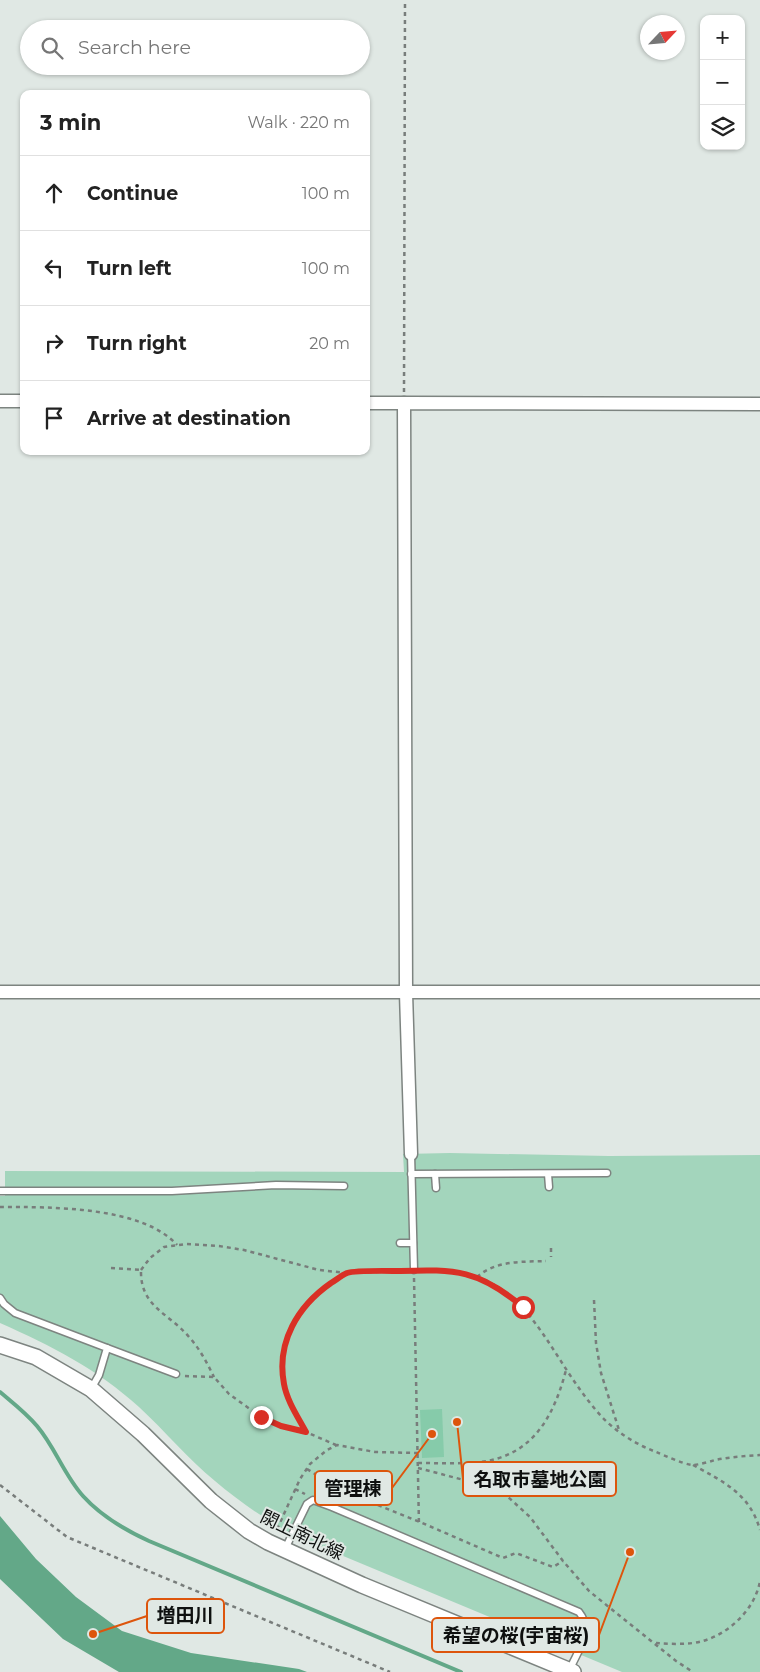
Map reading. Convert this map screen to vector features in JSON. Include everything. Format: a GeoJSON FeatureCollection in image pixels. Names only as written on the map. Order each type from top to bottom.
{"type":"FeatureCollection","features":[{"type":"Feature","properties":{"kind":"street"},"geometry":{"type":"LineString","coordinates":[[0,401],[20,401]]}},
{"type":"Feature","properties":{"kind":"street"},"geometry":{"type":"LineString","coordinates":[[370,403],[760,404]]}},
{"type":"Feature","properties":{"kind":"street"},"geometry":{"type":"LineString","coordinates":[[404,403],[406,993],[411,1154]]}},
{"type":"Feature","properties":{"kind":"street"},"geometry":{"type":"LineString","coordinates":[[0,992],[760,992]]}},
{"type":"Feature","properties":{"kind":"street","name":"閖上南北線"},"geometry":{"type":"LineString","coordinates":[[0,1345],[36,1357],[91,1389],[143,1434],[211,1502],[249,1531],[284,1550],[380,1593],[571,1671]]}},
{"type":"Feature","properties":{"kind":"lane"},"geometry":{"type":"LineString","coordinates":[[411,1154],[414,1270]]}},
{"type":"Feature","properties":{"kind":"lane"},"geometry":{"type":"LineString","coordinates":[[411,1174],[607,1173]]}},
{"type":"Feature","properties":{"kind":"lane"},"geometry":{"type":"LineString","coordinates":[[435,1174],[436,1188]]}},
{"type":"Feature","properties":{"kind":"lane"},"geometry":{"type":"LineString","coordinates":[[548,1174],[549,1187]]}},
{"type":"Feature","properties":{"kind":"lane"},"geometry":{"type":"LineString","coordinates":[[0,1191],[172,1191],[276,1186],[344,1186]]}},
{"type":"Feature","properties":{"kind":"lane"},"geometry":{"type":"LineString","coordinates":[[400,1244],[413,1243]]}},
{"type":"Feature","properties":{"kind":"lane"},"geometry":{"type":"LineString","coordinates":[[0,1298],[15,1313],[176,1374]]}},
{"type":"Feature","properties":{"kind":"lane"},"geometry":{"type":"LineString","coordinates":[[91,1389],[99,1375],[107,1348]]}},
{"type":"Feature","properties":{"kind":"lane"},"geometry":{"type":"LineString","coordinates":[[284,1550],[307,1504],[313,1500],[556,1601],[579,1612],[585,1620],[587,1629],[571,1671]]}},
{"type":"Feature","properties":{"kind":"path"},"geometry":{"type":"LineString","coordinates":[[404,403],[405,0]]}},
{"type":"Feature","properties":{"kind":"path"},"geometry":{"type":"LineString","coordinates":[[0,1207],[52,1207],[131,1219],[158,1230],[178,1245]]}},
{"type":"Feature","properties":{"kind":"path"},"geometry":{"type":"LineString","coordinates":[[418,1453],[375,1452],[337,1445],[306,1432],[281,1426],[261,1417],[229,1394],[214,1377],[202,1354],[188,1335],[147,1298],[141,1281],[141,1270],[150,1258],[164,1247],[178,1245],[219,1246],[244,1250],[319,1270],[347,1273],[414,1270],[449,1271],[477,1277],[506,1293],[523,1307],[536,1322],[566,1370],[596,1411],[619,1432],[646,1448],[692,1465],[731,1486],[745,1501],[756,1518],[760,1530]]}},
{"type":"Feature","properties":{"kind":"path"},"geometry":{"type":"LineString","coordinates":[[551,1248],[551,1258]]}},
{"type":"Feature","properties":{"kind":"path"},"geometry":{"type":"LineString","coordinates":[[477,1277],[492,1267],[518,1262],[546,1261]]}},
{"type":"Feature","properties":{"kind":"path"},"geometry":{"type":"LineString","coordinates":[[111,1268],[141,1270]]}},
{"type":"Feature","properties":{"kind":"path"},"geometry":{"type":"LineString","coordinates":[[414,1270],[419,1526]]}},
{"type":"Feature","properties":{"kind":"path"},"geometry":{"type":"LineString","coordinates":[[306,1432],[292,1406],[284,1384],[283,1356],[288,1336],[295,1318],[308,1302],[320,1291],[347,1273]]}},
{"type":"Feature","properties":{"kind":"path"},"geometry":{"type":"LineString","coordinates":[[594,1300],[596,1343],[601,1372],[619,1432]]}},
{"type":"Feature","properties":{"kind":"path"},"geometry":{"type":"LineString","coordinates":[[418,1463],[494,1460],[521,1447],[533,1438],[550,1416],[558,1400],[566,1370]]}},
{"type":"Feature","properties":{"kind":"path"},"geometry":{"type":"LineString","coordinates":[[176,1374],[191,1377],[214,1377]]}},
{"type":"Feature","properties":{"kind":"path"},"geometry":{"type":"LineString","coordinates":[[276,1528],[307,1469],[326,1450],[337,1445]]}},
{"type":"Feature","properties":{"kind":"path"},"geometry":{"type":"LineString","coordinates":[[692,1465],[733,1457],[760,1455]]}},
{"type":"Feature","properties":{"kind":"path"},"geometry":{"type":"LineString","coordinates":[[418,1468],[483,1485],[507,1496],[530,1517],[562,1560],[589,1590],[693,1672]]}},
{"type":"Feature","properties":{"kind":"path"},"geometry":{"type":"LineString","coordinates":[[307,1469],[340,1490],[503,1558],[516,1553],[553,1567],[562,1560]]}},
{"type":"Feature","properties":{"kind":"path"},"geometry":{"type":"LineString","coordinates":[[0,1485],[67,1537],[390,1672]]}},
{"type":"Feature","properties":{"kind":"path"},"geometry":{"type":"LineString","coordinates":[[656,1643],[678,1644],[702,1641],[717,1636],[732,1626],[744,1614],[752,1603],[760,1581]]}},
{"type":"Feature","properties":{"kind":"shaded area"},"geometry":{"type":"Polygon","coordinates":[[[403,1154],[609,1156],[760,1155],[760,1672],[622,1672],[300,1538],[245,1505],[225,1489],[195,1464],[139,1407],[107,1381],[73,1359],[38,1340],[0,1323],[0,1196],[5,1196],[5,1171],[404,1172],[403,1154]]]}},
{"type":"Feature","properties":{"kind":"shaded area"},"geometry":{"type":"Polygon","coordinates":[[[0,1516],[36,1559],[76,1597],[122,1631],[191,1653],[299,1669],[307,1672],[119,1672],[63,1639],[0,1579],[0,1516]]]}},
{"type":"Feature","properties":{"kind":"building"},"geometry":{"type":"Polygon","coordinates":[[[442,1409],[444,1457],[422,1458],[420,1410],[442,1409]]]}},
{"type":"Feature","properties":{"kind":"waterway"},"geometry":{"type":"LineString","coordinates":[[0,1392],[24,1412],[37,1426],[70,1479],[83,1496],[105,1516],[122,1527],[149,1541],[461,1672]]}},
{"type":"Feature","properties":{"kind":"place","name":"名取市墓地公園"},"geometry":{"type":"Point","coordinates":[457,1422]}},
{"type":"Feature","properties":{"kind":"place","name":"管理棟"},"geometry":{"type":"Point","coordinates":[432,1434]}},
{"type":"Feature","properties":{"kind":"place","name":"希望の桜(宇宙桜)"},"geometry":{"type":"Point","coordinates":[630,1552]}},
{"type":"Feature","properties":{"kind":"place","name":"増田川"},"geometry":{"type":"Point","coordinates":[93,1634]}},
{"type":"Feature","properties":{"kind":"route"},"geometry":{"type":"LineString","coordinates":[[261,1417],[281,1426],[306,1432],[292,1406],[284,1384],[283,1356],[288,1336],[295,1318],[308,1302],[320,1291],[347,1273],[426,1270],[468,1274],[506,1293],[523,1307]]}}]}
